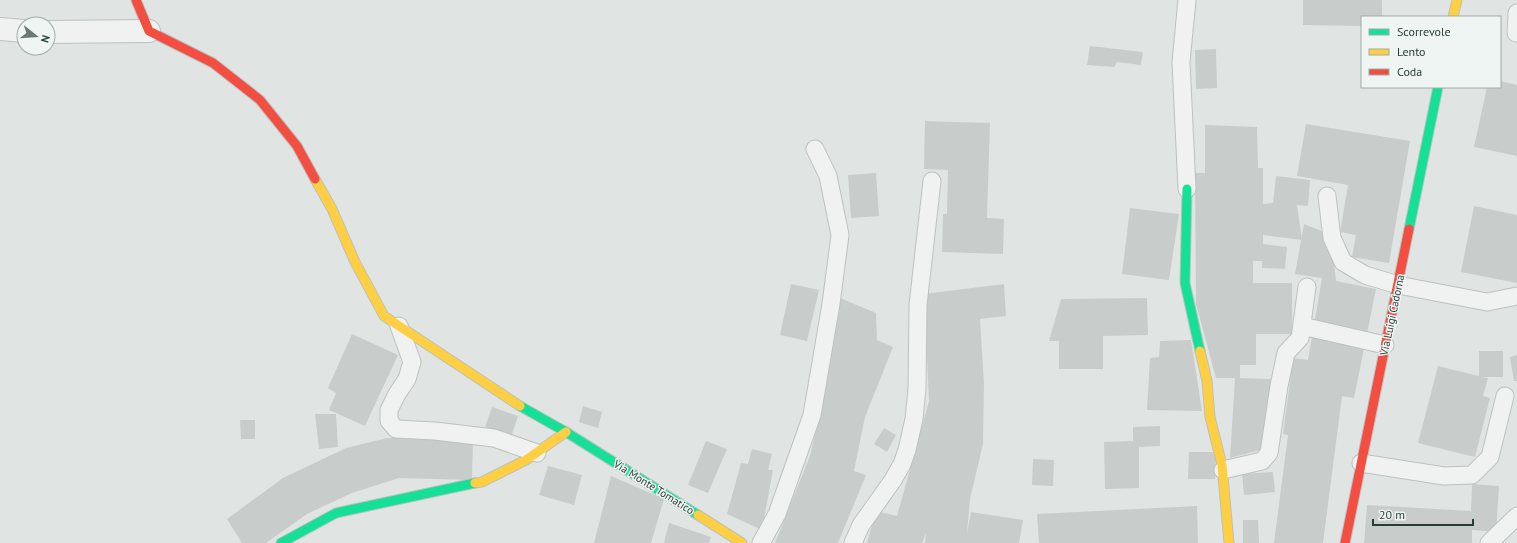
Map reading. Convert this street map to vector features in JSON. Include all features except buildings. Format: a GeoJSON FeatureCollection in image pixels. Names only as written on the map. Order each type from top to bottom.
{"type":"FeatureCollection","features":[{"type":"Feature","properties":{"kind":"street"},"geometry":{"type":"LineString","coordinates":[[56,32],[149,31],[136,0]]}},
{"type":"Feature","properties":{"kind":"street"},"geometry":{"type":"LineString","coordinates":[[1453,16],[1457,0]]}},
{"type":"Feature","properties":{"kind":"street"},"geometry":{"type":"LineString","coordinates":[[0,29],[16,30]]}},
{"type":"Feature","properties":{"kind":"street","name":"Via Monte Tomatico"},"geometry":{"type":"LineString","coordinates":[[149,31],[213,63],[260,100],[297,146],[332,209],[355,262],[384,316],[508,400],[566,432],[742,543]]}},
{"type":"Feature","properties":{"kind":"street","name":"Via Luigi Cadorna"},"geometry":{"type":"LineString","coordinates":[[1345,543],[1438,88]]}},
{"type":"Feature","properties":{"kind":"street"},"geometry":{"type":"LineString","coordinates":[[1187,189],[1185,283],[1207,381],[1210,417],[1223,470],[1229,543]]}},
{"type":"Feature","properties":{"kind":"street"},"geometry":{"type":"LineString","coordinates":[[281,543],[336,513],[482,482],[526,460],[566,432]]}},
{"type":"Feature","properties":{"kind":"lane"},"geometry":{"type":"LineString","coordinates":[[1187,0],[1182,62],[1187,189]]}},
{"type":"Feature","properties":{"kind":"lane"},"geometry":{"type":"LineString","coordinates":[[1517,13],[1517,33]]}},
{"type":"Feature","properties":{"kind":"lane"},"geometry":{"type":"LineString","coordinates":[[762,543],[777,514],[812,415],[831,304],[840,234],[828,176],[816,148]]}},
{"type":"Feature","properties":{"kind":"lane"},"geometry":{"type":"LineString","coordinates":[[853,543],[862,525],[893,480],[902,464],[907,450],[914,419],[917,389],[918,306],[932,181]]}},
{"type":"Feature","properties":{"kind":"lane"},"geometry":{"type":"LineString","coordinates":[[1327,196],[1332,238],[1343,262],[1365,275],[1398,285],[1487,302],[1517,296]]}},
{"type":"Feature","properties":{"kind":"lane"},"geometry":{"type":"LineString","coordinates":[[1223,470],[1262,461],[1269,453],[1279,386],[1286,353],[1300,338],[1306,287]]}},
{"type":"Feature","properties":{"kind":"lane"},"geometry":{"type":"LineString","coordinates":[[399,326],[412,362],[407,379],[396,394],[389,410],[389,421],[396,429],[435,431],[494,438],[537,452]]}},
{"type":"Feature","properties":{"kind":"lane"},"geometry":{"type":"LineString","coordinates":[[1302,326],[1386,345]]}},
{"type":"Feature","properties":{"kind":"lane"},"geometry":{"type":"LineString","coordinates":[[1361,463],[1444,476],[1472,475],[1490,457],[1505,396]]}},
{"type":"Feature","properties":{"kind":"lane"},"geometry":{"type":"LineString","coordinates":[[1489,543],[1517,516]]}},
{"type":"Feature","properties":{"kind":"traffic: fast"},"geometry":{"type":"LineString","coordinates":[[1409,229],[1438,88]]}},
{"type":"Feature","properties":{"kind":"traffic: fast"},"geometry":{"type":"LineString","coordinates":[[1187,189],[1185,283],[1200,351]]}},
{"type":"Feature","properties":{"kind":"traffic: fast"},"geometry":{"type":"LineString","coordinates":[[520,406],[566,432],[698,515]]}},
{"type":"Feature","properties":{"kind":"traffic: fast"},"geometry":{"type":"LineString","coordinates":[[281,543],[336,513],[475,483]]}},
{"type":"Feature","properties":{"kind":"traffic: slow"},"geometry":{"type":"LineString","coordinates":[[1453,16],[1457,0]]}},
{"type":"Feature","properties":{"kind":"traffic: slow"},"geometry":{"type":"LineString","coordinates":[[315,179],[332,209],[355,262],[384,316],[520,406]]}},
{"type":"Feature","properties":{"kind":"traffic: slow"},"geometry":{"type":"LineString","coordinates":[[1200,351],[1207,381],[1210,417],[1222,465],[1229,543]]}},
{"type":"Feature","properties":{"kind":"traffic: slow"},"geometry":{"type":"LineString","coordinates":[[475,483],[482,482],[526,460],[566,432]]}},
{"type":"Feature","properties":{"kind":"traffic: slow"},"geometry":{"type":"LineString","coordinates":[[698,515],[742,543]]}},
{"type":"Feature","properties":{"kind":"traffic: jam"},"geometry":{"type":"LineString","coordinates":[[136,0],[149,31],[213,63],[260,100],[297,146],[315,179]]}},
{"type":"Feature","properties":{"kind":"traffic: jam"},"geometry":{"type":"LineString","coordinates":[[1345,543],[1409,229]]}}]}
